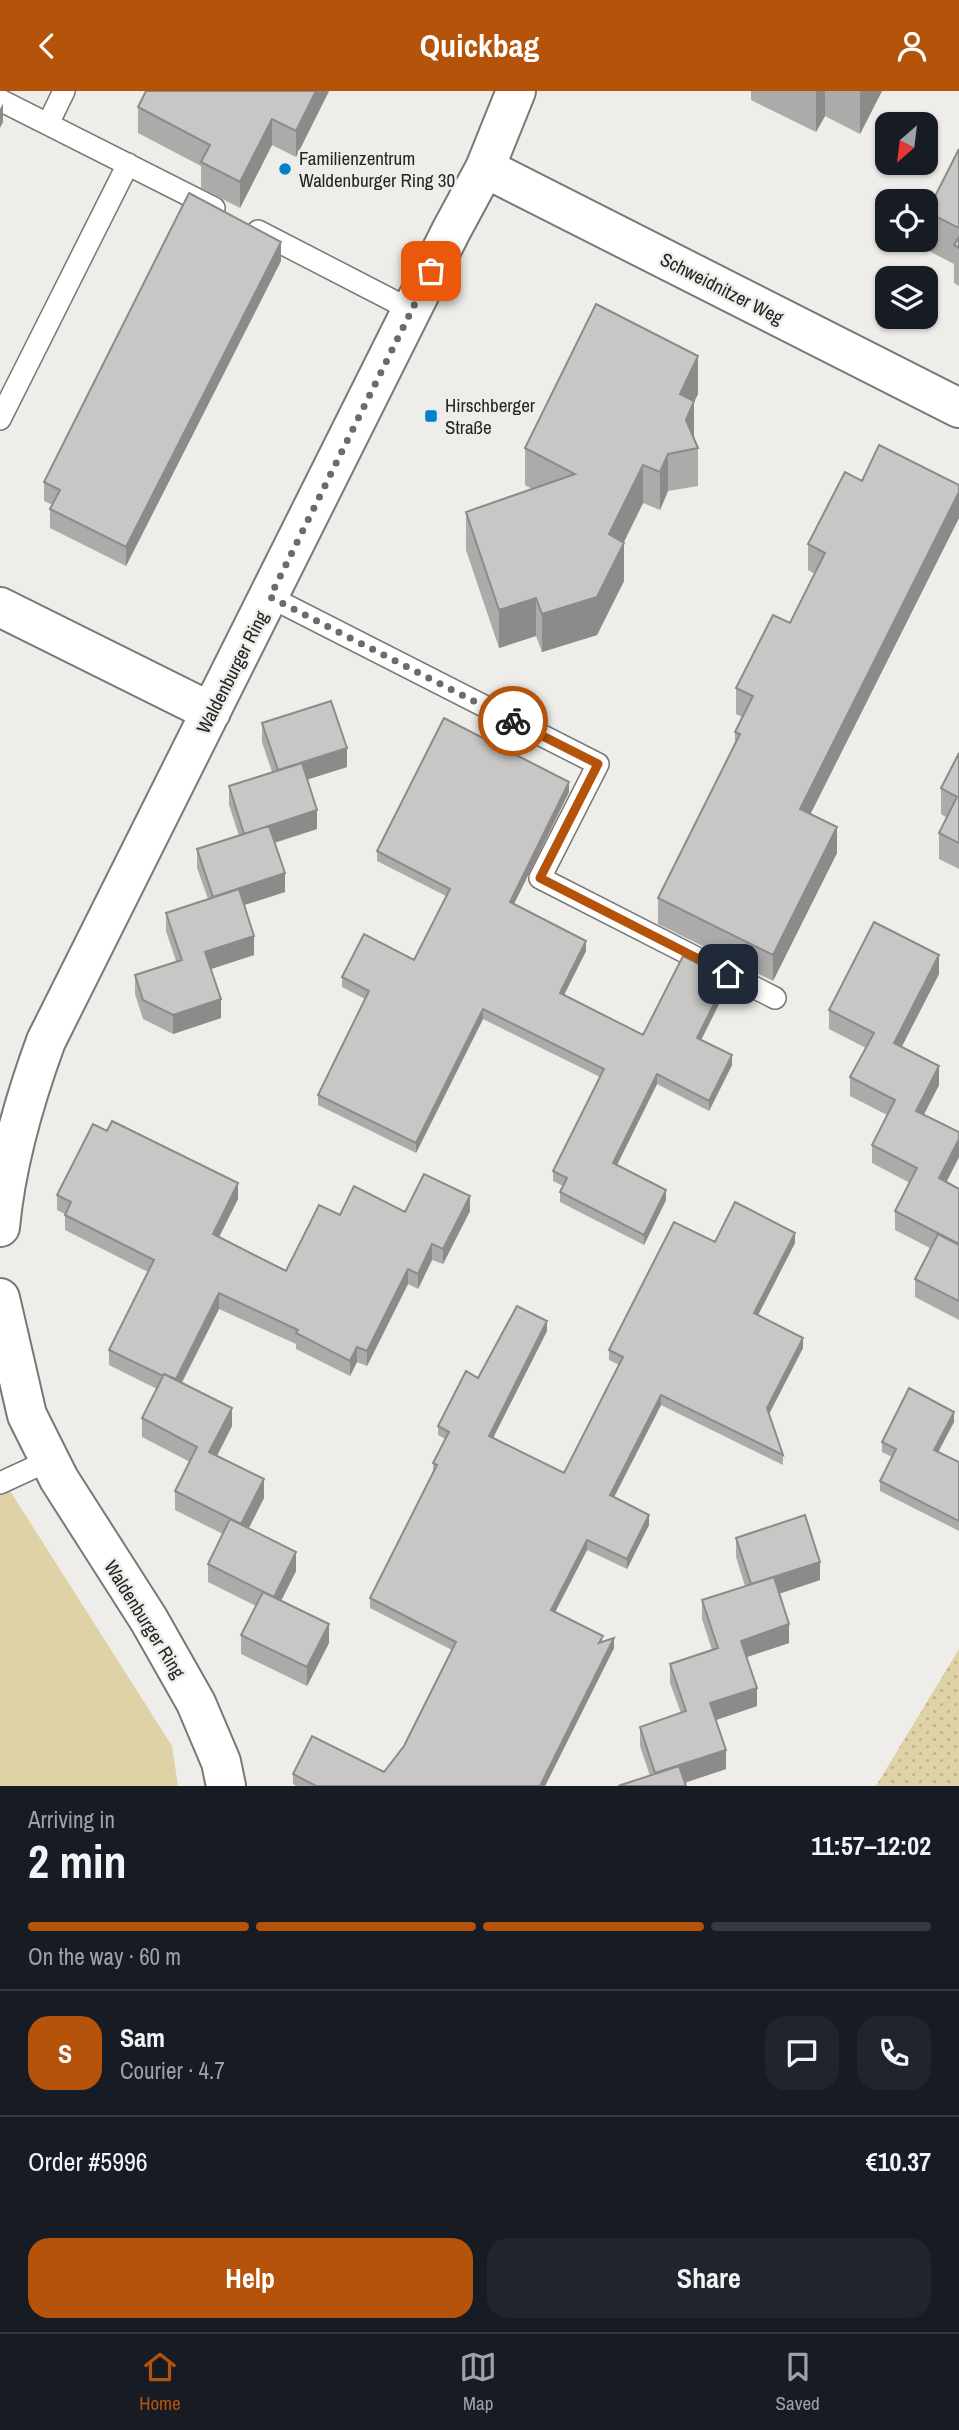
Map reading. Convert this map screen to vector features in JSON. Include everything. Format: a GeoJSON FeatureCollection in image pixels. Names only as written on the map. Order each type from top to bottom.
{"type":"FeatureCollection","features":[{"type":"Feature","properties":{"kind":"street","name":"Waldenburger Ring"},"geometry":{"type":"LineString","coordinates":[[0,1227],[25,1099],[46,1041],[411,310],[485,168],[516,91]]}},
{"type":"Feature","properties":{"kind":"street","name":"Schweidnitzer Weg"},"geometry":{"type":"LineString","coordinates":[[485,168],[959,408]]}},
{"type":"Feature","properties":{"kind":"street"},"geometry":{"type":"LineString","coordinates":[[0,607],[211,712]]}},
{"type":"Feature","properties":{"kind":"street","name":"Waldenburger Ring"},"geometry":{"type":"LineString","coordinates":[[0,1299],[27,1416],[59,1479],[149,1620],[196,1703],[221,1762],[226,1786]]}},
{"type":"Feature","properties":{"kind":"lane"},"geometry":{"type":"LineString","coordinates":[[48,124],[64,91]]}},
{"type":"Feature","properties":{"kind":"lane"},"geometry":{"type":"LineString","coordinates":[[0,100],[411,310]]}},
{"type":"Feature","properties":{"kind":"lane"},"geometry":{"type":"LineString","coordinates":[[0,419],[128,164]]}},
{"type":"Feature","properties":{"kind":"lane"},"geometry":{"type":"LineString","coordinates":[[270,597],[598,764],[540,878],[775,998]]}},
{"type":"Feature","properties":{"kind":"lane"},"geometry":{"type":"LineString","coordinates":[[0,1483],[50,1459]]}},
{"type":"Feature","properties":{"kind":"shaded area"},"geometry":{"type":"Polygon","coordinates":[[[0,1475],[172,1746],[178,1786],[0,1786],[0,1475]]]}},
{"type":"Feature","properties":{"kind":"shaded area"},"geometry":{"type":"Polygon","coordinates":[[[959,1649],[959,1786],[876,1786],[959,1649]]]}},
{"type":"Feature","properties":{"kind":"building"},"geometry":{"type":"Polygon","coordinates":[[[146,91],[316,91],[296,131],[272,119],[240,182],[201,162],[210,145],[138,107],[146,91]]]}},
{"type":"Feature","properties":{"kind":"building"},"geometry":{"type":"Polygon","coordinates":[[[959,149],[959,228],[938,218],[938,190],[959,149]]]}},
{"type":"Feature","properties":{"kind":"building"},"geometry":{"type":"Polygon","coordinates":[[[189,193],[281,242],[126,547],[50,509],[60,490],[44,482],[189,193]]]}},
{"type":"Feature","properties":{"kind":"building"},"geometry":{"type":"Polygon","coordinates":[[[596,304],[698,356],[680,394],[694,401],[686,420],[698,448],[668,454],[660,472],[643,465],[609,534],[624,543],[597,597],[542,614],[536,598],[499,610],[466,512],[575,474],[525,448],[596,304]]]}},
{"type":"Feature","properties":{"kind":"building"},"geometry":{"type":"Polygon","coordinates":[[[879,445],[959,485],[959,492],[800,809],[837,827],[773,955],[658,898],[740,734],[735,732],[753,696],[736,688],[773,615],[790,623],[825,553],[808,544],[845,472],[862,481],[879,445]]]}},
{"type":"Feature","properties":{"kind":"building"},"geometry":{"type":"Polygon","coordinates":[[[331,701],[347,748],[278,770],[262,723],[331,701]]]}},
{"type":"Feature","properties":{"kind":"building"},"geometry":{"type":"Polygon","coordinates":[[[444,718],[569,782],[510,902],[586,941],[560,993],[643,1035],[683,956],[727,978],[697,1038],[732,1055],[709,1101],[657,1074],[613,1163],[666,1190],[644,1235],[560,1192],[567,1178],[553,1171],[604,1069],[483,1009],[416,1143],[318,1095],[369,991],[342,977],[364,934],[414,960],[450,889],[377,851],[444,718]]]}},
{"type":"Feature","properties":{"kind":"building"},"geometry":{"type":"Polygon","coordinates":[[[959,753],[959,843],[939,833],[957,797],[941,788],[959,753]]]}},
{"type":"Feature","properties":{"kind":"building"},"geometry":{"type":"Polygon","coordinates":[[[302,763],[317,810],[244,834],[229,786],[302,763]]]}},
{"type":"Feature","properties":{"kind":"building"},"geometry":{"type":"Polygon","coordinates":[[[269,826],[285,873],[213,897],[197,849],[269,826]]]}},
{"type":"Feature","properties":{"kind":"building"},"geometry":{"type":"Polygon","coordinates":[[[239,889],[254,936],[205,952],[221,999],[173,1015],[143,1000],[135,975],[182,960],[166,913],[239,889]]]}},
{"type":"Feature","properties":{"kind":"building"},"geometry":{"type":"Polygon","coordinates":[[[874,922],[939,955],[894,1043],[939,1066],[916,1111],[959,1132],[959,1139],[939,1178],[959,1189],[959,1244],[895,1211],[917,1168],[872,1145],[895,1100],[850,1077],[874,1033],[829,1010],[874,922]]]}},
{"type":"Feature","properties":{"kind":"building"},"geometry":{"type":"Polygon","coordinates":[[[112,1121],[238,1183],[213,1234],[286,1271],[319,1205],[340,1215],[354,1186],[405,1212],[424,1174],[470,1196],[443,1249],[432,1244],[418,1274],[408,1269],[367,1351],[357,1347],[350,1361],[296,1333],[298,1330],[219,1293],[176,1379],[164,1374],[163,1376],[109,1350],[154,1260],[65,1215],[71,1202],[57,1195],[93,1124],[107,1131],[112,1121]]]}},
{"type":"Feature","properties":{"kind":"building"},"geometry":{"type":"Polygon","coordinates":[[[735,1202],[795,1233],[754,1313],[803,1338],[767,1408],[783,1455],[661,1395],[610,1495],[649,1515],[627,1559],[587,1540],[551,1610],[603,1636],[599,1643],[614,1638],[540,1786],[316,1786],[293,1774],[312,1736],[384,1772],[404,1746],[456,1642],[370,1598],[437,1465],[433,1463],[449,1432],[438,1426],[466,1371],[478,1378],[517,1306],[547,1321],[489,1436],[564,1473],[623,1357],[609,1350],[674,1222],[715,1242],[735,1202]]]}},
{"type":"Feature","properties":{"kind":"building"},"geometry":{"type":"Polygon","coordinates":[[[938,1234],[959,1245],[959,1301],[915,1279],[938,1234]]]}},
{"type":"Feature","properties":{"kind":"building"},"geometry":{"type":"Polygon","coordinates":[[[164,1374],[232,1408],[209,1452],[264,1479],[241,1524],[175,1491],[197,1447],[142,1418],[164,1374]]]}},
{"type":"Feature","properties":{"kind":"building"},"geometry":{"type":"Polygon","coordinates":[[[909,1388],[954,1412],[934,1450],[959,1462],[959,1521],[880,1481],[896,1449],[882,1442],[909,1388]]]}},
{"type":"Feature","properties":{"kind":"building"},"geometry":{"type":"Polygon","coordinates":[[[805,1515],[820,1562],[751,1584],[736,1538],[805,1515]]]}},
{"type":"Feature","properties":{"kind":"building"},"geometry":{"type":"Polygon","coordinates":[[[230,1519],[296,1552],[274,1597],[208,1564],[230,1519]]]}},
{"type":"Feature","properties":{"kind":"building"},"geometry":{"type":"Polygon","coordinates":[[[774,1577],[789,1624],[741,1641],[757,1688],[710,1703],[726,1750],[655,1773],[640,1727],[686,1711],[670,1664],[718,1648],[702,1600],[774,1577]]]}},
{"type":"Feature","properties":{"kind":"building"},"geometry":{"type":"Polygon","coordinates":[[[263,1592],[329,1624],[307,1667],[241,1635],[263,1592]]]}},
{"type":"Feature","properties":{"kind":"building"},"geometry":{"type":"Polygon","coordinates":[[[679,1766],[686,1786],[618,1786],[679,1766]]]}},
{"type":"Feature","properties":{"kind":"way so far"},"geometry":{"type":"LineString","coordinates":[[431,271],[270,597],[513,721]]}},
{"type":"Feature","properties":{"kind":"place","name":"Familienzentrum Waldenburger Ring 30"},"geometry":{"type":"Point","coordinates":[285,169]}},
{"type":"Feature","properties":{"kind":"place","name":"Hirschberger Straße"},"geometry":{"type":"Point","coordinates":[431,416]}},
{"type":"Feature","properties":{"kind":"route"},"geometry":{"type":"LineString","coordinates":[[513,721],[598,764],[540,878],[728,974]]}}]}
